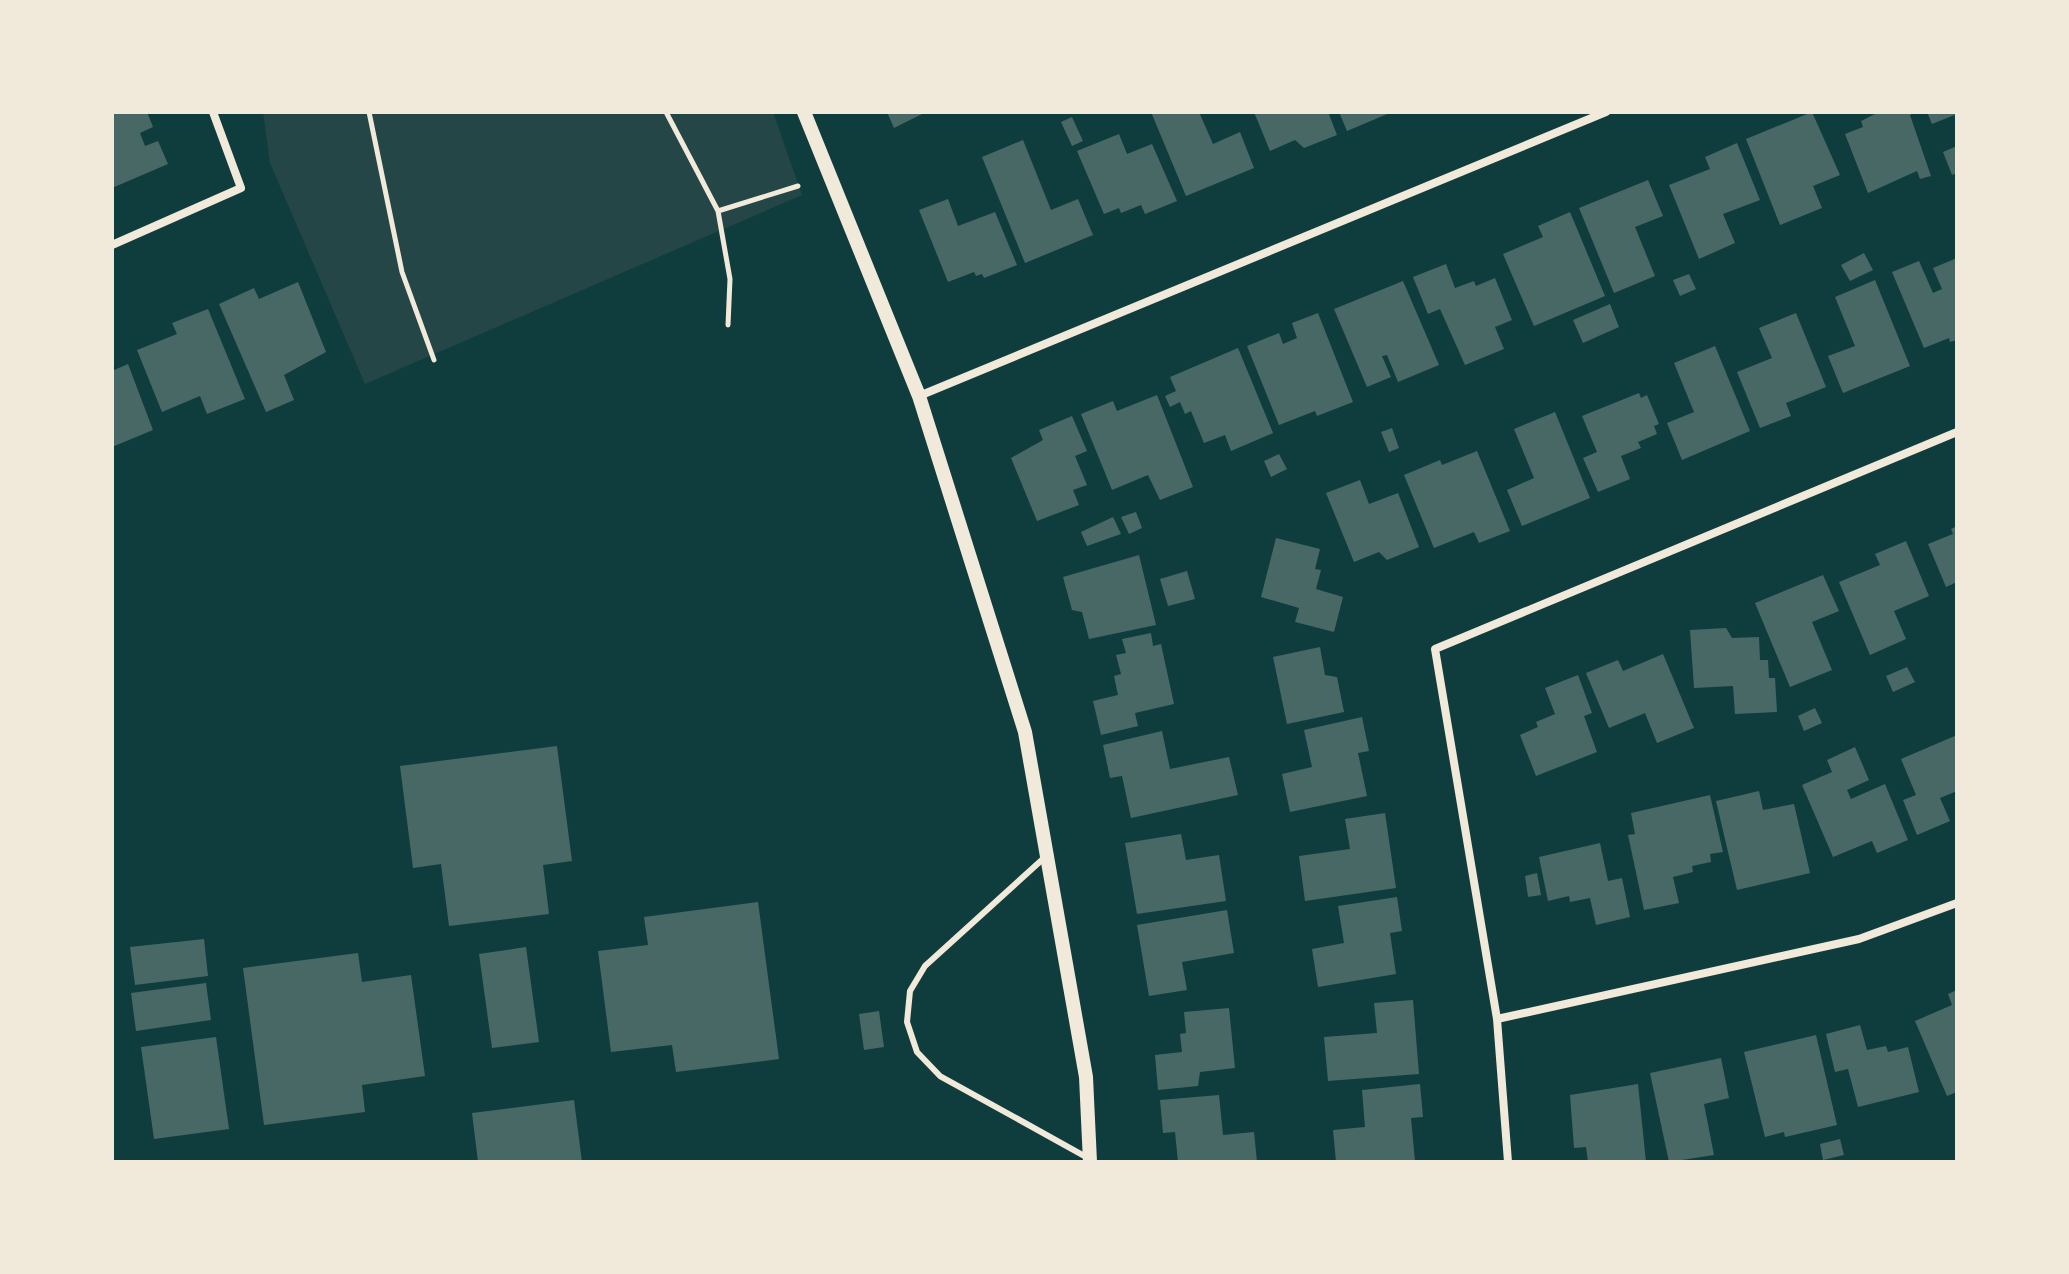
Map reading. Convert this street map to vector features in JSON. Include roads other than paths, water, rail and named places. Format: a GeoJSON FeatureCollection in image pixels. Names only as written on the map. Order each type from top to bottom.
{"type":"FeatureCollection","features":[{"type":"Feature","properties":{"kind":"street"},"geometry":{"type":"LineString","coordinates":[[112,245],[241,188],[213,112]]}},
{"type":"Feature","properties":{"kind":"street"},"geometry":{"type":"LineString","coordinates":[[804,112],[919,396],[1025,732],[1086,1077],[1090,1161]]}},
{"type":"Feature","properties":{"kind":"street"},"geometry":{"type":"LineString","coordinates":[[919,396],[1606,112]]}},
{"type":"Feature","properties":{"kind":"street"},"geometry":{"type":"LineString","coordinates":[[1508,1162],[1497,1019],[1435,649],[1957,432]]}},
{"type":"Feature","properties":{"kind":"street"},"geometry":{"type":"LineString","coordinates":[[1497,1019],[1859,939],[1957,903]]}},
{"type":"Feature","properties":{"kind":"lane"},"geometry":{"type":"LineString","coordinates":[[1047,856],[925,966],[910,991],[907,1022],[917,1052],[940,1076],[1090,1161]]}}]}
